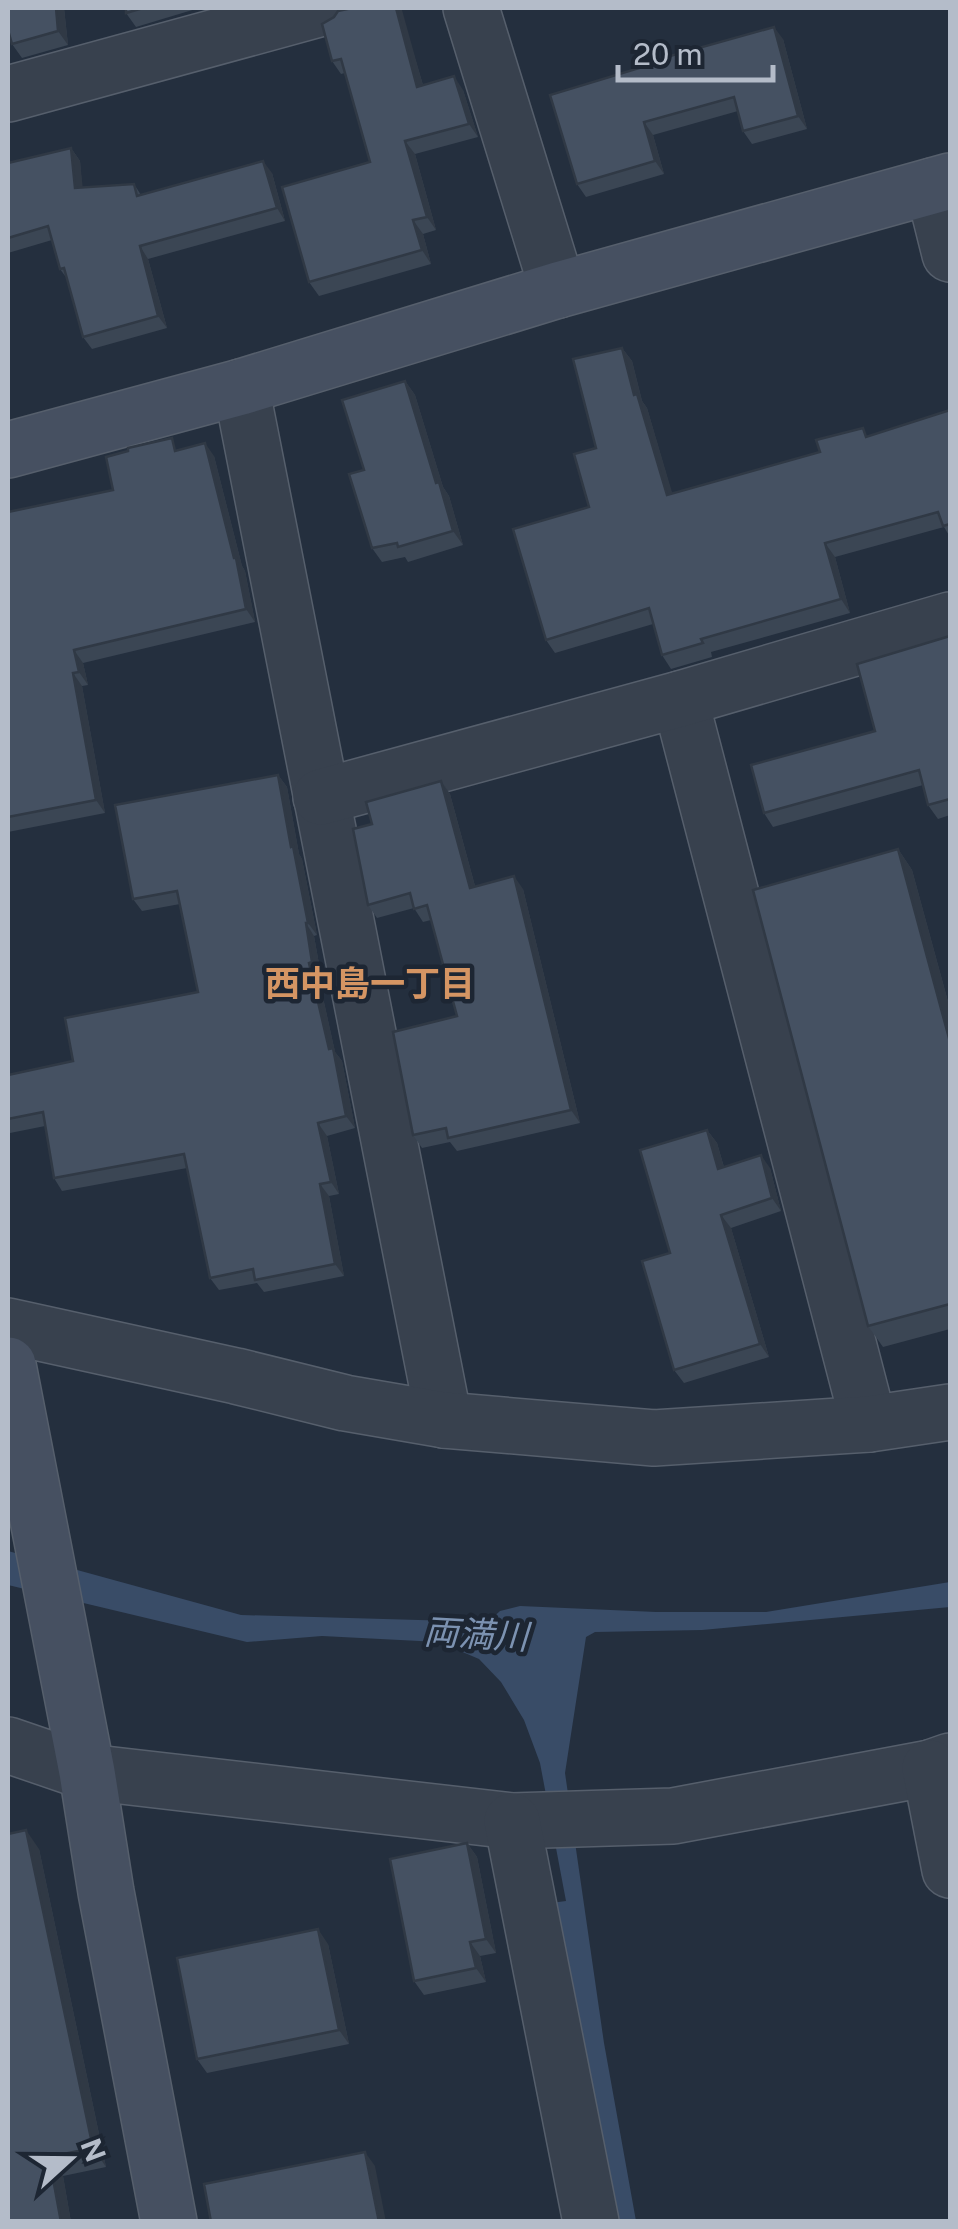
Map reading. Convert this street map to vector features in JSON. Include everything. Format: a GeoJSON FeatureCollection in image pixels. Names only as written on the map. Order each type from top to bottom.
{"type":"FeatureCollection","features":[{"type":"Feature","properties":{"kind":"street"},"geometry":{"type":"LineString","coordinates":[[8,94],[322,8]]}},
{"type":"Feature","properties":{"kind":"street"},"geometry":{"type":"LineString","coordinates":[[471,8],[558,290]]}},
{"type":"Feature","properties":{"kind":"street"},"geometry":{"type":"LineString","coordinates":[[8,450],[241,387],[558,290],[942,184],[950,254]]}},
{"type":"Feature","properties":{"kind":"street"},"geometry":{"type":"LineString","coordinates":[[241,387],[444,1420]]}},
{"type":"Feature","properties":{"kind":"street"},"geometry":{"type":"LineString","coordinates":[[321,796],[680,699],[950,620]]}},
{"type":"Feature","properties":{"kind":"street"},"geometry":{"type":"LineString","coordinates":[[680,699],[869,1424]]}},
{"type":"Feature","properties":{"kind":"street"},"geometry":{"type":"LineString","coordinates":[[8,1326],[345,1403],[444,1420],[654,1438],[869,1424],[950,1412]]}},
{"type":"Feature","properties":{"kind":"street"},"geometry":{"type":"LineString","coordinates":[[12,1387],[170,2222]]}},
{"type":"Feature","properties":{"kind":"street"},"geometry":{"type":"LineString","coordinates":[[8,1745],[87,1772],[512,1820],[674,1816],[940,1764],[950,1870]]}},
{"type":"Feature","properties":{"kind":"street"},"geometry":{"type":"LineString","coordinates":[[512,1820],[591,2222]]}},
{"type":"Feature","properties":{"kind":"water","name":"両満川"},"geometry":{"type":"Polygon","coordinates":[[[8,1551],[241,1615],[488,1622],[500,1611],[520,1606],[766,1612],[950,1582],[950,1607],[702,1630],[595,1632],[586,1637],[565,1773],[604,2043],[636,2221],[613,2221],[551,1903],[566,1901],[540,1763],[524,1720],[501,1682],[479,1659],[439,1642],[322,1636],[247,1642],[8,1585],[8,1551]]]}},
{"type":"Feature","properties":{"kind":"building"},"geometry":{"type":"Polygon","coordinates":[[[8,8],[56,8],[58,31],[12,44],[8,8]]]}},
{"type":"Feature","properties":{"kind":"building"},"geometry":{"type":"Polygon","coordinates":[[[396,8],[417,87],[454,76],[469,124],[405,141],[427,217],[413,220],[422,250],[309,282],[282,187],[370,162],[341,59],[332,61],[322,24],[338,11],[396,8]]]}},
{"type":"Feature","properties":{"kind":"building"},"geometry":{"type":"Polygon","coordinates":[[[774,27],[798,116],[743,131],[734,97],[644,122],[655,161],[577,184],[550,95],[646,66],[645,63],[774,27]]]}},
{"type":"Feature","properties":{"kind":"building"},"geometry":{"type":"Polygon","coordinates":[[[71,148],[75,188],[134,184],[137,196],[263,161],[277,208],[140,246],[158,316],[83,337],[48,226],[8,238],[8,163],[71,148]]]}},
{"type":"Feature","properties":{"kind":"building"},"geometry":{"type":"Polygon","coordinates":[[[622,348],[667,495],[820,452],[816,440],[863,428],[866,437],[950,410],[950,524],[943,526],[938,512],[825,543],[841,599],[701,639],[703,643],[662,655],[649,608],[546,640],[513,529],[589,507],[574,454],[596,448],[573,359],[622,348]]]}},
{"type":"Feature","properties":{"kind":"building"},"geometry":{"type":"Polygon","coordinates":[[[405,381],[453,531],[398,547],[397,543],[372,548],[349,474],[364,470],[342,400],[405,381]]]}},
{"type":"Feature","properties":{"kind":"building"},"geometry":{"type":"Polygon","coordinates":[[[172,438],[175,451],[205,443],[246,609],[74,650],[79,672],[73,673],[96,800],[8,817],[8,512],[113,490],[106,457],[172,438]]]}},
{"type":"Feature","properties":{"kind":"building"},"geometry":{"type":"Polygon","coordinates":[[[950,636],[950,799],[928,805],[919,770],[764,813],[751,765],[875,731],[857,664],[950,636]]]}},
{"type":"Feature","properties":{"kind":"building"},"geometry":{"type":"Polygon","coordinates":[[[278,775],[308,923],[312,962],[309,963],[329,1049],[333,1048],[346,1116],[318,1123],[331,1182],[320,1184],[335,1264],[255,1280],[253,1269],[210,1278],[184,1154],[54,1178],[43,1112],[8,1119],[8,1075],[73,1061],[65,1018],[198,992],[177,891],[133,899],[115,805],[278,775]]]}},
{"type":"Feature","properties":{"kind":"building"},"geometry":{"type":"Polygon","coordinates":[[[441,781],[470,888],[514,876],[571,1110],[448,1138],[446,1128],[413,1135],[393,1032],[457,1016],[427,905],[414,909],[410,893],[368,905],[353,829],[372,824],[366,802],[441,781]]]}},
{"type":"Feature","properties":{"kind":"building"},"geometry":{"type":"Polygon","coordinates":[[[898,849],[950,1042],[950,1304],[868,1326],[753,890],[898,849]]]}},
{"type":"Feature","properties":{"kind":"building"},"geometry":{"type":"Polygon","coordinates":[[[707,1130],[718,1169],[761,1155],[772,1198],[721,1215],[760,1344],[674,1370],[642,1261],[670,1253],[640,1150],[707,1130]]]}},
{"type":"Feature","properties":{"kind":"building"},"geometry":{"type":"Polygon","coordinates":[[[26,1830],[93,2148],[49,2157],[61,2222],[8,2222],[8,1834],[26,1830]]]}},
{"type":"Feature","properties":{"kind":"building"},"geometry":{"type":"Polygon","coordinates":[[[467,1843],[486,1939],[470,1942],[476,1968],[414,1981],[390,1859],[467,1843]]]}},
{"type":"Feature","properties":{"kind":"building"},"geometry":{"type":"Polygon","coordinates":[[[318,1929],[339,2030],[197,2059],[177,1958],[318,1929]]]}},
{"type":"Feature","properties":{"kind":"building"},"geometry":{"type":"Polygon","coordinates":[[[365,2152],[379,2222],[211,2222],[204,2184],[365,2152]]]}},
{"type":"Feature","properties":{"kind":"district","name":"西中島一丁目"},"geometry":{"type":"Point","coordinates":[370,983]}}]}
